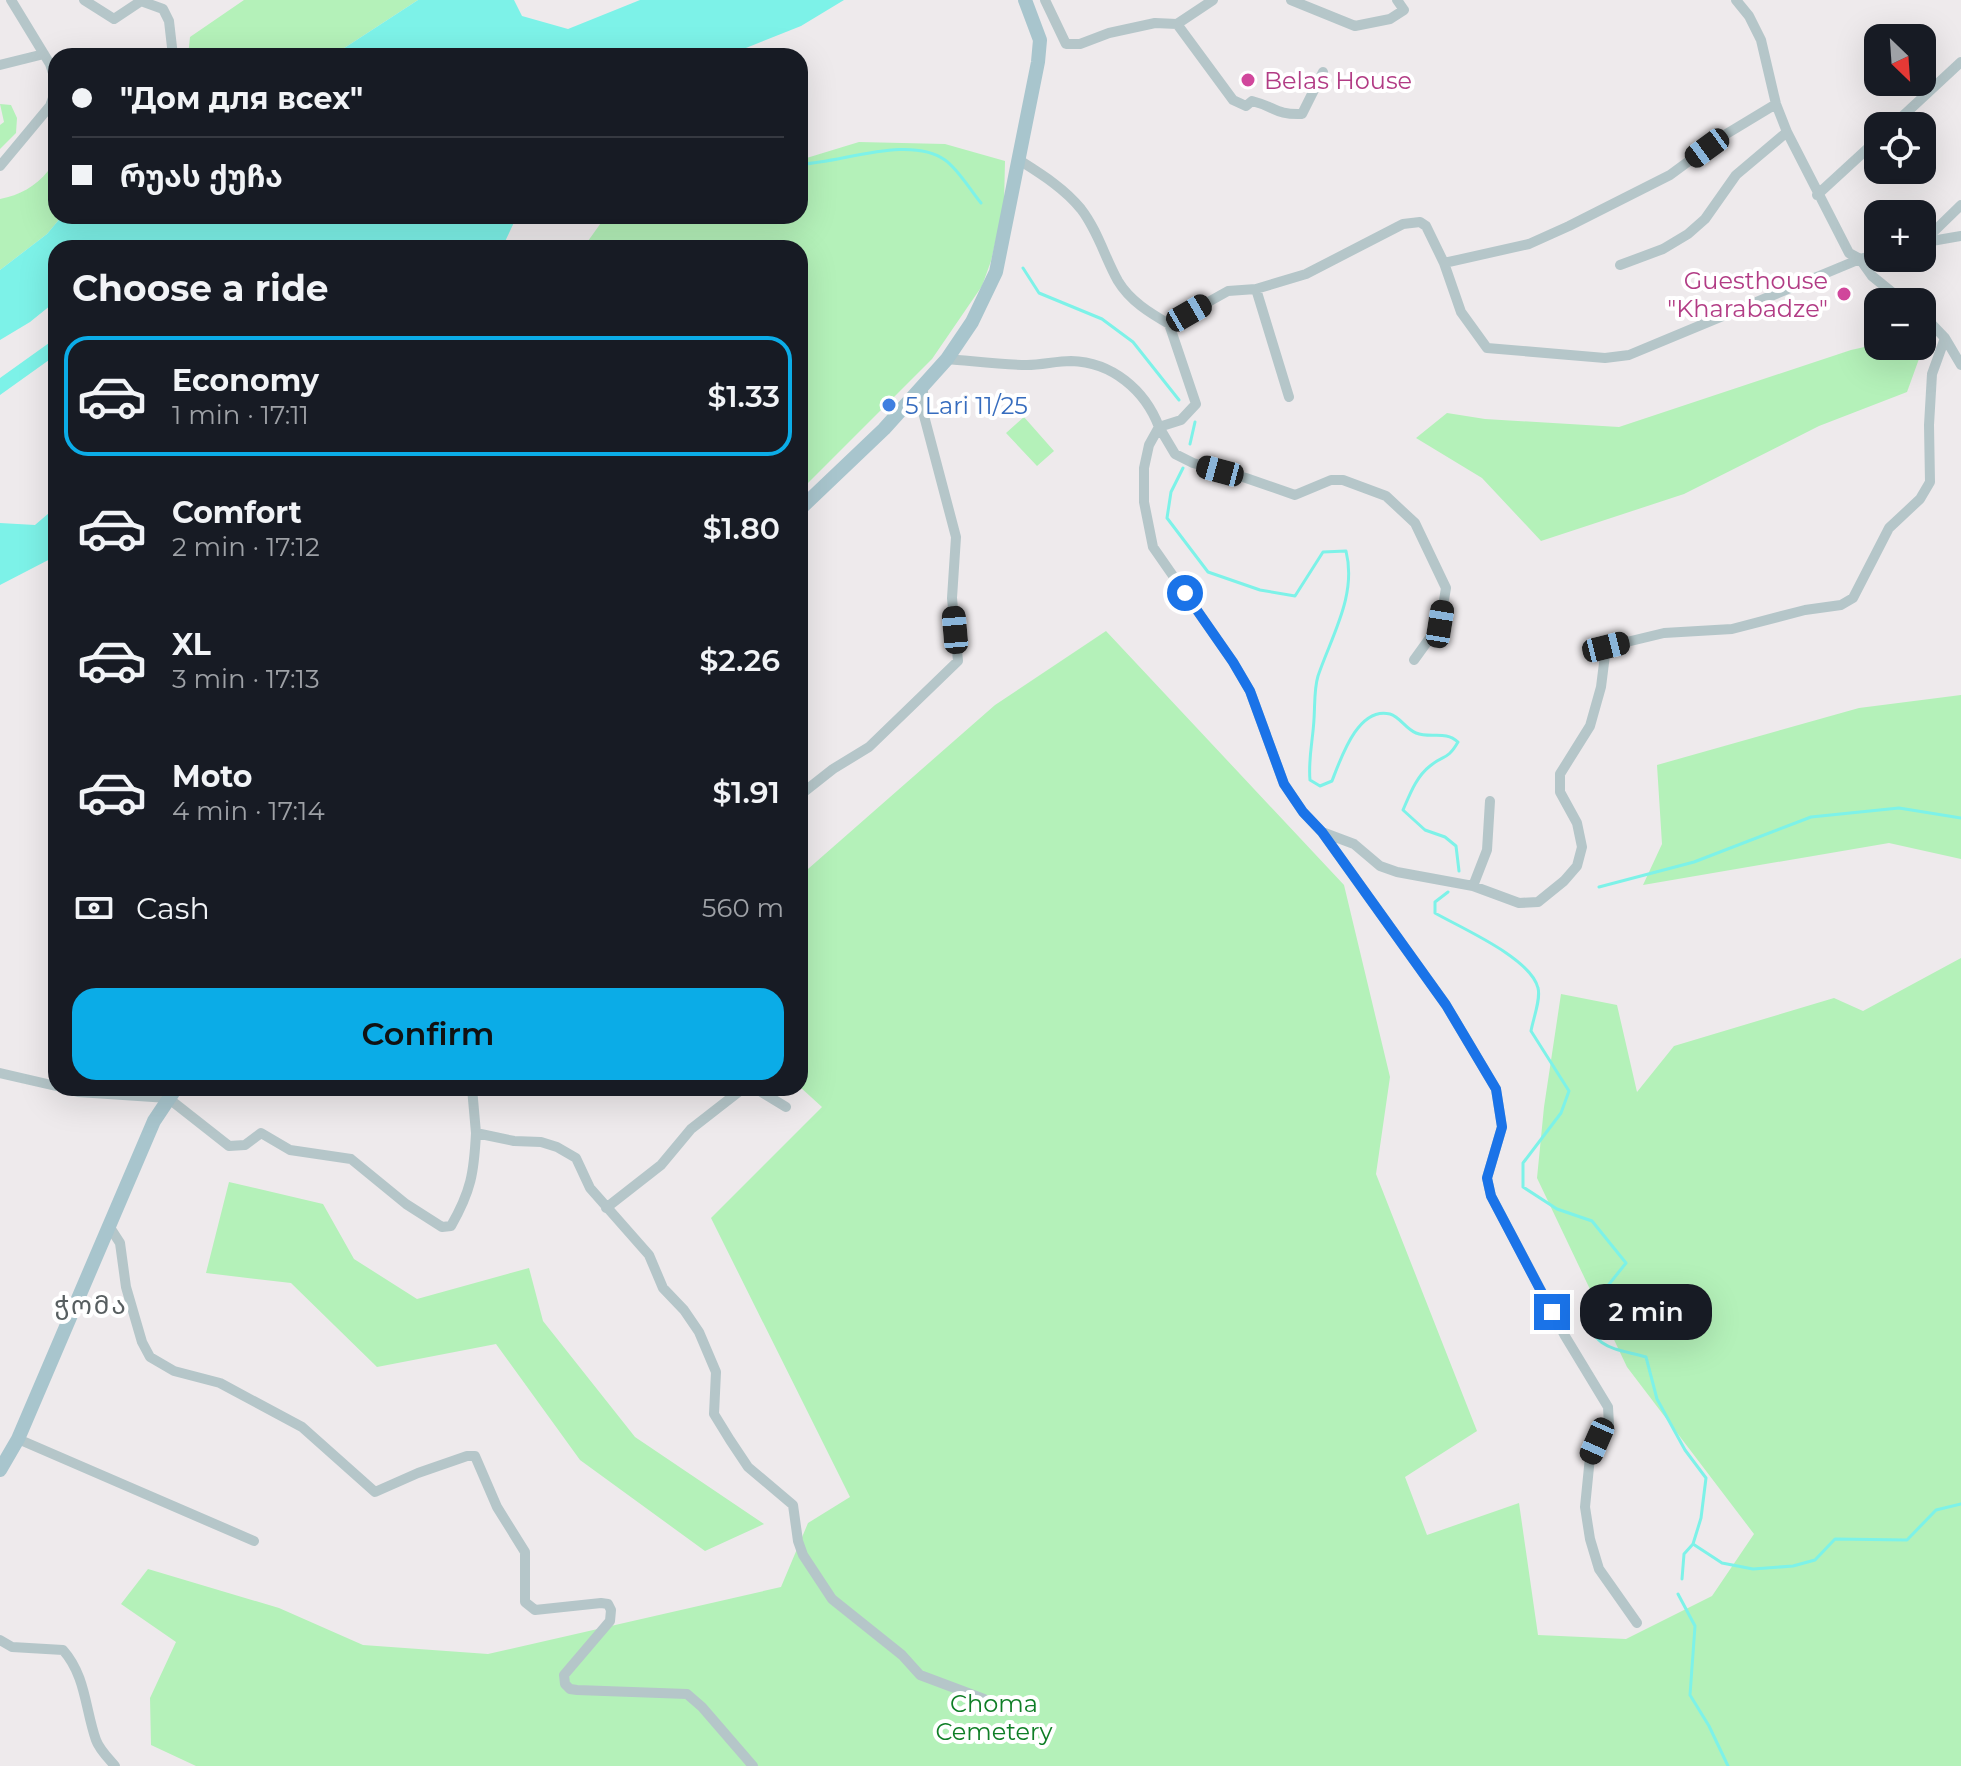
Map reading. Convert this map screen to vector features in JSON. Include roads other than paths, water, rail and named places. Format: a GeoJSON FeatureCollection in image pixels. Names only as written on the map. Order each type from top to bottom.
{"type":"FeatureCollection","features":[{"type":"Feature","properties":{"kind":"main road"},"geometry":{"type":"LineString","coordinates":[[808,501],[884,429],[947,359],[972,322],[996,272],[1040,40],[1025,0]]}},
{"type":"Feature","properties":{"kind":"main road"},"geometry":{"type":"LineString","coordinates":[[0,1470],[18,1439],[154,1121],[170,1096]]}},
{"type":"Feature","properties":{"kind":"street"},"geometry":{"type":"LineString","coordinates":[[0,65],[47,59],[11,0]]}},
{"type":"Feature","properties":{"kind":"street"},"geometry":{"type":"LineString","coordinates":[[84,0],[114,19],[141,1],[163,9],[169,21],[172,48]]}},
{"type":"Feature","properties":{"kind":"street"},"geometry":{"type":"LineString","coordinates":[[1045,0],[1066,44],[1080,44],[1109,33],[1155,23],[1177,24],[1213,0]]}},
{"type":"Feature","properties":{"kind":"street"},"geometry":{"type":"LineString","coordinates":[[1291,0],[1355,26],[1390,19],[1404,10],[1397,0]]}},
{"type":"Feature","properties":{"kind":"street"},"geometry":{"type":"LineString","coordinates":[[1736,0],[1749,16],[1761,40],[1776,104],[1817,195],[1849,253],[1860,259],[1872,276],[1887,288]]}},
{"type":"Feature","properties":{"kind":"street"},"geometry":{"type":"LineString","coordinates":[[1177,24],[1233,100],[1246,106],[1252,101],[1282,115],[1302,114],[1323,72]]}},
{"type":"Feature","properties":{"kind":"street"},"geometry":{"type":"LineString","coordinates":[[1907,112],[1961,62]]}},
{"type":"Feature","properties":{"kind":"street"},"geometry":{"type":"LineString","coordinates":[[1444,263],[1529,244],[1569,226],[1670,175],[1723,136],[1776,104]]}},
{"type":"Feature","properties":{"kind":"street"},"geometry":{"type":"LineString","coordinates":[[0,166],[48,108]]}},
{"type":"Feature","properties":{"kind":"street"},"geometry":{"type":"LineString","coordinates":[[1620,265],[1663,249],[1688,234],[1705,219],[1736,175],[1787,132]]}},
{"type":"Feature","properties":{"kind":"street"},"geometry":{"type":"LineString","coordinates":[[1817,195],[1864,152]]}},
{"type":"Feature","properties":{"kind":"street"},"geometry":{"type":"LineString","coordinates":[[1019,160],[1057,184],[1082,210],[1119,283],[1144,310],[1169,324],[1196,404],[1181,420],[1159,427],[1149,445],[1144,468],[1144,502],[1153,547],[1250,691],[1284,784],[1446,1005],[1496,1089],[1502,1127],[1487,1178],[1491,1196],[1565,1336],[1608,1407],[1609,1425],[1590,1457],[1585,1507],[1599,1569],[1637,1623]]}},
{"type":"Feature","properties":{"kind":"street"},"geometry":{"type":"LineString","coordinates":[[1936,230],[1961,205]]}},
{"type":"Feature","properties":{"kind":"street"},"geometry":{"type":"LineString","coordinates":[[1169,324],[1228,291],[1256,289],[1306,274],[1403,224],[1420,222],[1426,226],[1444,263],[1461,312],[1487,348],[1605,358],[1629,355],[1864,258]]}},
{"type":"Feature","properties":{"kind":"street"},"geometry":{"type":"LineString","coordinates":[[1936,241],[1961,236]]}},
{"type":"Feature","properties":{"kind":"street"},"geometry":{"type":"LineString","coordinates":[[1256,289],[1289,397]]}},
{"type":"Feature","properties":{"kind":"street"},"geometry":{"type":"LineString","coordinates":[[1936,329],[1961,365]]}},
{"type":"Feature","properties":{"kind":"street"},"geometry":{"type":"LineString","coordinates":[[1322,832],[1354,844],[1380,866],[1397,872],[1473,886],[1519,903],[1538,902],[1577,866],[1582,847],[1577,823],[1560,792],[1560,774],[1590,726],[1601,687],[1606,647],[1664,633],[1732,629],[1805,610],[1841,605],[1853,598],[1889,528],[1920,499],[1930,482],[1932,374],[1945,338]]}},
{"type":"Feature","properties":{"kind":"street"},"geometry":{"type":"LineString","coordinates":[[947,359],[1026,365],[1073,361],[1114,372],[1142,396],[1175,454],[1193,463],[1295,495],[1331,480],[1343,480],[1386,496],[1415,523],[1446,588],[1440,624],[1414,660]]}},
{"type":"Feature","properties":{"kind":"street"},"geometry":{"type":"LineString","coordinates":[[808,789],[869,747],[958,661],[952,598],[956,537],[923,412],[923,385]]}},
{"type":"Feature","properties":{"kind":"street"},"geometry":{"type":"LineString","coordinates":[[1473,886],[1487,850],[1490,801]]}},
{"type":"Feature","properties":{"kind":"street"},"geometry":{"type":"LineString","coordinates":[[0,1073],[48,1084]]}},
{"type":"Feature","properties":{"kind":"street"},"geometry":{"type":"LineString","coordinates":[[175,1096],[229,1146],[245,1145],[261,1133],[290,1150],[351,1159],[406,1204],[442,1227],[451,1226],[474,1175],[476,1133],[473,1096]]}},
{"type":"Feature","properties":{"kind":"street"},"geometry":{"type":"LineString","coordinates":[[606,1208],[661,1165],[691,1129],[733,1096]]}},
{"type":"Feature","properties":{"kind":"street"},"geometry":{"type":"LineString","coordinates":[[767,1096],[786,1107]]}},
{"type":"Feature","properties":{"kind":"street"},"geometry":{"type":"LineString","coordinates":[[476,1133],[557,1147],[576,1158],[590,1188],[649,1255],[663,1288],[699,1332],[716,1372],[714,1414],[748,1467],[793,1505],[803,1555],[832,1599],[902,1655],[920,1675],[984,1699]]}},
{"type":"Feature","properties":{"kind":"street"},"geometry":{"type":"LineString","coordinates":[[109,1226],[120,1243],[126,1287],[142,1342],[150,1357],[174,1371],[220,1383],[302,1427],[375,1492],[418,1473],[475,1456],[497,1507],[525,1552],[525,1602],[535,1610],[601,1603],[608,1604],[611,1610],[610,1621],[564,1675],[565,1684],[577,1690],[687,1694],[753,1766]]}},
{"type":"Feature","properties":{"kind":"street"},"geometry":{"type":"LineString","coordinates":[[18,1439],[254,1541]]}},
{"type":"Feature","properties":{"kind":"street"},"geometry":{"type":"LineString","coordinates":[[0,1640],[12,1647],[63,1650],[82,1680],[97,1743],[115,1766]]}},
{"type":"Feature","properties":{"kind":"water"},"geometry":{"type":"Polygon","coordinates":[[[418,0],[514,0],[522,16],[568,29],[640,0],[844,0],[801,26],[746,48],[344,48],[418,0]]]}},
{"type":"Feature","properties":{"kind":"water"},"geometry":{"type":"Polygon","coordinates":[[[55,224],[513,224],[506,240],[48,240],[48,307],[0,340],[0,270],[55,224]]]}},
{"type":"Feature","properties":{"kind":"water"},"geometry":{"type":"Polygon","coordinates":[[[48,344],[48,361],[0,395],[0,378],[48,344]]]}},
{"type":"Feature","properties":{"kind":"water"},"geometry":{"type":"Polygon","coordinates":[[[48,514],[48,560],[0,585],[0,523],[35,525],[48,514]]]}},
{"type":"Feature","properties":{"kind":"waterway"},"geometry":{"type":"LineString","coordinates":[[808,163],[895,150],[930,153],[950,164],[981,203]]}},
{"type":"Feature","properties":{"kind":"waterway"},"geometry":{"type":"LineString","coordinates":[[1023,268],[1039,293],[1102,319],[1133,342],[1179,400]]}},
{"type":"Feature","properties":{"kind":"waterway"},"geometry":{"type":"LineString","coordinates":[[1190,444],[1195,422]]}},
{"type":"Feature","properties":{"kind":"waterway"},"geometry":{"type":"LineString","coordinates":[[1183,468],[1171,492],[1167,518],[1208,572],[1260,590],[1295,596],[1323,552],[1346,551],[1349,567],[1346,599],[1316,686],[1310,780],[1320,786],[1332,781],[1352,736],[1369,718],[1379,714],[1394,716],[1416,733],[1453,738],[1458,742],[1454,748],[1421,775],[1403,810],[1425,830],[1445,837],[1456,846],[1459,871]]}},
{"type":"Feature","properties":{"kind":"waterway"},"geometry":{"type":"LineString","coordinates":[[1599,887],[1694,862],[1811,817],[1899,808],[1961,818]]}},
{"type":"Feature","properties":{"kind":"waterway"},"geometry":{"type":"LineString","coordinates":[[1448,892],[1435,902],[1435,913],[1509,955],[1533,977],[1538,988],[1538,1003],[1531,1031],[1569,1091],[1561,1113],[1523,1163],[1523,1187],[1557,1209],[1592,1221],[1626,1263],[1586,1313],[1589,1325],[1600,1341],[1615,1349],[1646,1357],[1657,1399],[1685,1450],[1706,1478],[1701,1518],[1693,1544],[1722,1563],[1753,1569],[1793,1566],[1815,1560],[1835,1539],[1907,1540],[1936,1510],[1961,1504]]}},
{"type":"Feature","properties":{"kind":"waterway"},"geometry":{"type":"LineString","coordinates":[[1682,1579],[1684,1554],[1693,1544]]}},
{"type":"Feature","properties":{"kind":"waterway"},"geometry":{"type":"LineString","coordinates":[[1678,1594],[1695,1626],[1690,1695],[1728,1766]]}},
{"type":"Feature","properties":{"kind":"place","name":"Belas House"},"geometry":{"type":"Point","coordinates":[1248,80]}},
{"type":"Feature","properties":{"kind":"place","name":"Guesthouse \"Kharabadze\""},"geometry":{"type":"Point","coordinates":[1844,294]}},
{"type":"Feature","properties":{"kind":"place","name":"5 Lari 11/25"},"geometry":{"type":"Point","coordinates":[889,405]}},
{"type":"Feature","properties":{"kind":"district","name":"ჭომა"},"geometry":{"type":"Point","coordinates":[91,1305]}},
{"type":"Feature","properties":{"kind":"park label","name":"Choma Cemetery"},"geometry":{"type":"Point","coordinates":[994,1717]}}]}
